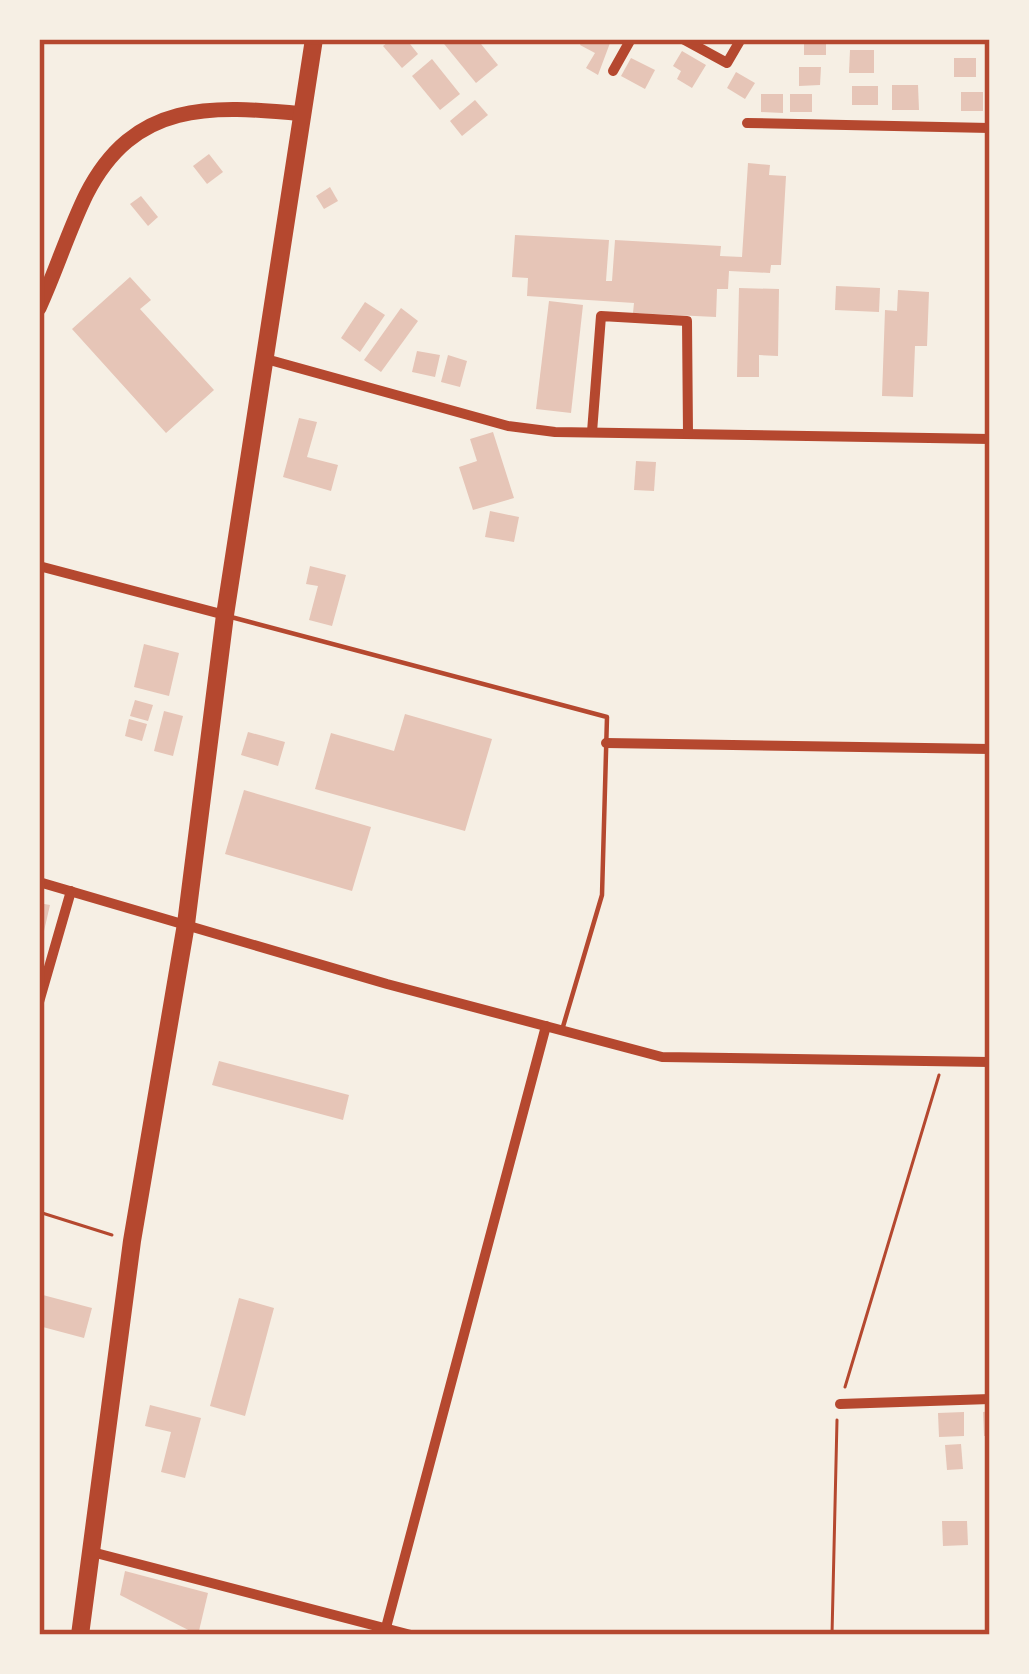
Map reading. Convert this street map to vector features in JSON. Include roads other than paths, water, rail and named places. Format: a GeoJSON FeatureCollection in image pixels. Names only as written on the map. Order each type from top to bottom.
{"type":"FeatureCollection","features":[{"type":"Feature","properties":{"kind":"highway"},"geometry":{"type":"LineString","coordinates":[[80,1635],[132,1241],[186,924],[225,615],[314,39]]}},
{"type":"Feature","properties":{"kind":"main road"},"geometry":{"type":"LineString","coordinates":[[39,308],[87,193],[123,143],[175,114],[201,109],[304,114]]}},
{"type":"Feature","properties":{"kind":"street"},"geometry":{"type":"LineString","coordinates":[[614,71],[631,39]]}},
{"type":"Feature","properties":{"kind":"street"},"geometry":{"type":"LineString","coordinates":[[683,39],[727,63],[741,39]]}},
{"type":"Feature","properties":{"kind":"street"},"geometry":{"type":"LineString","coordinates":[[747,123],[990,128]]}},
{"type":"Feature","properties":{"kind":"street"},"geometry":{"type":"LineString","coordinates":[[592,432],[602,316],[687,321],[688,434]]}},
{"type":"Feature","properties":{"kind":"street"},"geometry":{"type":"LineString","coordinates":[[266,359],[508,426],[592,432],[990,439]]}},
{"type":"Feature","properties":{"kind":"street"},"geometry":{"type":"LineString","coordinates":[[39,566],[225,615]]}},
{"type":"Feature","properties":{"kind":"street"},"geometry":{"type":"LineString","coordinates":[[606,742],[990,749]]}},
{"type":"Feature","properties":{"kind":"street"},"geometry":{"type":"LineString","coordinates":[[39,882],[662,1057],[990,1062]]}},
{"type":"Feature","properties":{"kind":"street"},"geometry":{"type":"LineString","coordinates":[[39,1002],[71,891]]}},
{"type":"Feature","properties":{"kind":"street"},"geometry":{"type":"LineString","coordinates":[[385,1631],[546,1026]]}},
{"type":"Feature","properties":{"kind":"street"},"geometry":{"type":"LineString","coordinates":[[840,1404],[990,1399]]}},
{"type":"Feature","properties":{"kind":"street"},"geometry":{"type":"LineString","coordinates":[[92,1552],[411,1635]]}},
{"type":"Feature","properties":{"kind":"lane"},"geometry":{"type":"LineString","coordinates":[[225,615],[607,718],[602,895],[562,1030]]}}]}
